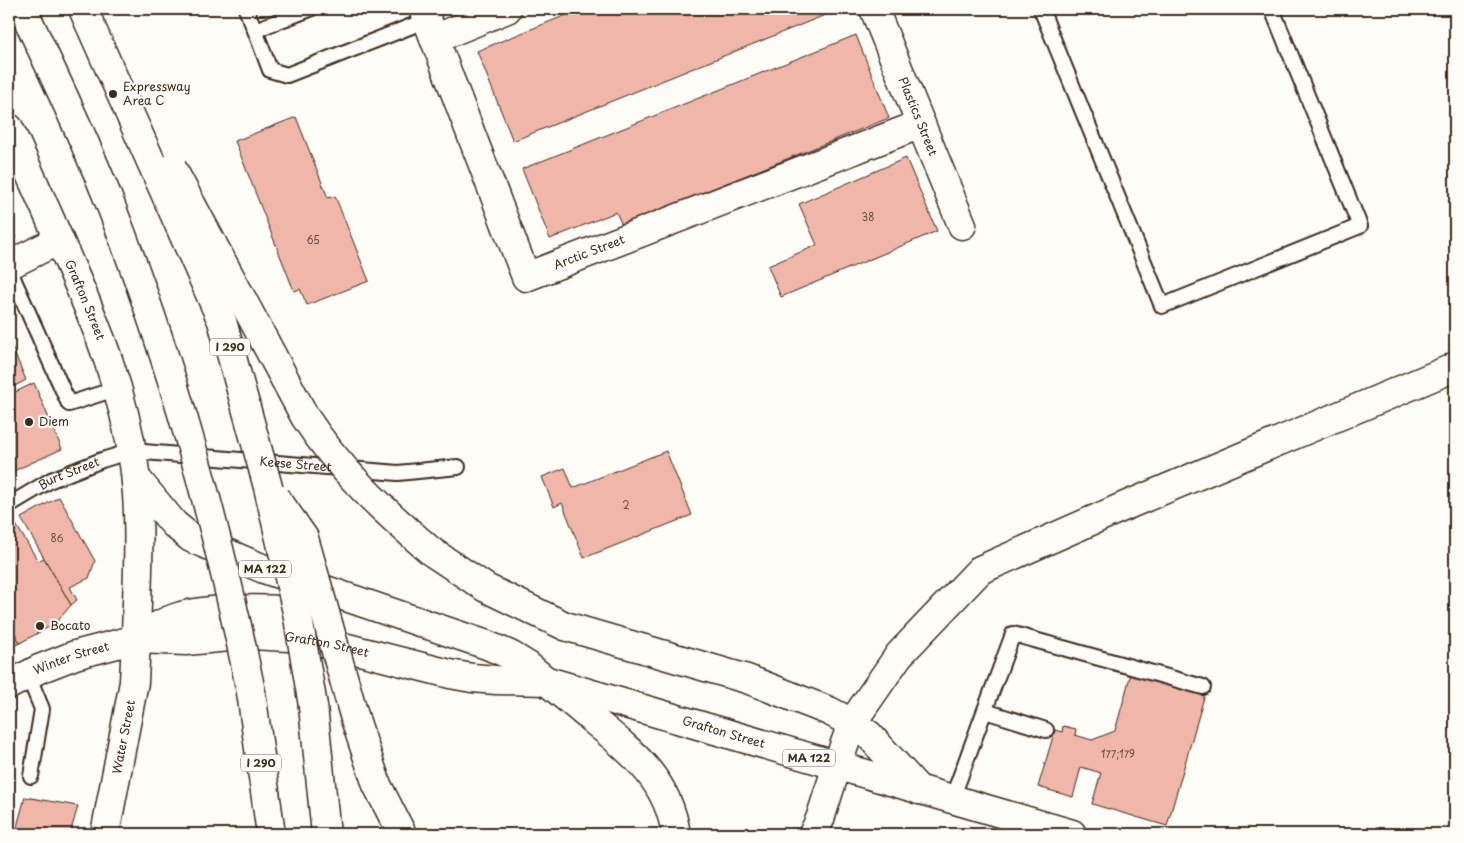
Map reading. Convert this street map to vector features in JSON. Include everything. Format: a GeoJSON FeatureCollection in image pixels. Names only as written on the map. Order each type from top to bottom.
{"type":"FeatureCollection","features":[{"type":"Feature","properties":{"kind":"main road","name":"I 290"},"geometry":{"type":"LineString","coordinates":[[23,9],[100,180],[139,282],[192,446],[235,614],[251,692],[271,834]]}},
{"type":"Feature","properties":{"kind":"main road"},"geometry":{"type":"LineString","coordinates":[[428,23],[507,9]]}},
{"type":"Feature","properties":{"kind":"main road","name":"Plastics Street"},"geometry":{"type":"LineString","coordinates":[[874,9],[962,225]]}},
{"type":"Feature","properties":{"kind":"main road","name":"I 290"},"geometry":{"type":"LineString","coordinates":[[87,17],[222,321],[268,486],[297,612],[313,706],[326,834]]}},
{"type":"Feature","properties":{"kind":"main road"},"geometry":{"type":"LineString","coordinates":[[87,17],[188,196],[310,424],[338,461],[382,509],[432,552],[486,588],[565,626],[747,679],[829,711],[852,723],[869,735],[920,790]]}},
{"type":"Feature","properties":{"kind":"main road","name":"Arctic Street"},"geometry":{"type":"LineString","coordinates":[[428,23],[526,277],[921,124]]}},
{"type":"Feature","properties":{"kind":"main road","name":"Grafton Street"},"geometry":{"type":"LineString","coordinates":[[9,128],[102,341],[118,388],[136,478],[138,540],[136,639]]}},
{"type":"Feature","properties":{"kind":"main road"},"geometry":{"type":"LineString","coordinates":[[9,265],[59,240]]}},
{"type":"Feature","properties":{"kind":"main road"},"geometry":{"type":"LineString","coordinates":[[813,834],[820,819],[852,723],[899,655],[980,570],[1125,506],[1455,366]]}},
{"type":"Feature","properties":{"kind":"main road","name":"Grafton Street"},"geometry":{"type":"LineString","coordinates":[[136,478],[174,524],[191,538],[264,569],[418,623],[466,637],[510,655],[547,681]]}},
{"type":"Feature","properties":{"kind":"main road"},"geometry":{"type":"LineString","coordinates":[[268,486],[304,538],[355,719],[377,785],[393,820],[402,834]]}},
{"type":"Feature","properties":{"kind":"main road","name":"Grafton Street"},"geometry":{"type":"LineString","coordinates":[[136,639],[168,620],[213,611],[318,611],[418,623]]}},
{"type":"Feature","properties":{"kind":"main road","name":"Grafton Street"},"geometry":{"type":"LineString","coordinates":[[136,639],[178,641],[252,635],[278,636],[336,645],[465,676],[496,680],[547,681],[1072,834]]}},
{"type":"Feature","properties":{"kind":"main road","name":"Winter Street"},"geometry":{"type":"LineString","coordinates":[[18,680],[75,655],[136,639]]}},
{"type":"Feature","properties":{"kind":"main road","name":"Water Street"},"geometry":{"type":"LineString","coordinates":[[105,834],[133,687],[136,639]]}},
{"type":"Feature","properties":{"kind":"main road"},"geometry":{"type":"LineString","coordinates":[[547,681],[631,751],[648,770],[662,789],[667,800],[676,834]]}},
{"type":"Feature","properties":{"kind":"main road"},"geometry":{"type":"LineString","coordinates":[[251,692],[253,834]]}},
{"type":"Feature","properties":{"kind":"lane"},"geometry":{"type":"LineString","coordinates":[[246,9],[270,70],[287,75],[428,23]]}},
{"type":"Feature","properties":{"kind":"lane"},"geometry":{"type":"LineString","coordinates":[[255,30],[310,9]]}},
{"type":"Feature","properties":{"kind":"lane"},"geometry":{"type":"LineString","coordinates":[[1041,9],[1162,306],[1360,226],[1272,9]]}},
{"type":"Feature","properties":{"kind":"lane"},"geometry":{"type":"LineString","coordinates":[[9,269],[69,404],[118,388]]}},
{"type":"Feature","properties":{"kind":"lane","name":"Keese Street"},"geometry":{"type":"LineString","coordinates":[[132,451],[398,473],[458,467]]}},
{"type":"Feature","properties":{"kind":"lane","name":"Burt Street"},"geometry":{"type":"LineString","coordinates":[[9,505],[51,480],[102,460],[132,451]]}},
{"type":"Feature","properties":{"kind":"lane"},"geometry":{"type":"LineString","coordinates":[[952,799],[1013,634],[1203,687]]}},
{"type":"Feature","properties":{"kind":"lane"},"geometry":{"type":"LineString","coordinates":[[18,680],[42,709],[31,776]]}},
{"type":"Feature","properties":{"kind":"lane"},"geometry":{"type":"LineString","coordinates":[[984,711],[1046,730]]}},
{"type":"Feature","properties":{"kind":"building"},"geometry":{"type":"Polygon","coordinates":[[[581,9],[840,9],[513,141],[477,51],[581,9]]]}},
{"type":"Feature","properties":{"kind":"building"},"geometry":{"type":"Polygon","coordinates":[[[856,35],[889,118],[622,225],[616,212],[550,239],[522,169],[856,35]]]}},
{"type":"Feature","properties":{"kind":"building"},"geometry":{"type":"Polygon","coordinates":[[[296,117],[328,198],[335,196],[369,281],[307,305],[300,289],[294,291],[235,141],[296,117]]]}},
{"type":"Feature","properties":{"kind":"building"},"geometry":{"type":"Polygon","coordinates":[[[906,158],[937,231],[781,297],[768,266],[817,245],[799,204],[906,158]]]}},
{"type":"Feature","properties":{"kind":"building"},"geometry":{"type":"Polygon","coordinates":[[[9,222],[16,238],[9,241],[9,222]]]}},
{"type":"Feature","properties":{"kind":"building"},"geometry":{"type":"Polygon","coordinates":[[[9,340],[26,380],[9,389],[9,340]]]}},
{"type":"Feature","properties":{"kind":"building","name":"Diem"},"geometry":{"type":"Polygon","coordinates":[[[34,383],[62,449],[9,473],[9,395],[34,383]]]}},
{"type":"Feature","properties":{"kind":"building"},"geometry":{"type":"Polygon","coordinates":[[[666,451],[692,515],[584,558],[562,503],[554,507],[542,477],[565,468],[573,488],[666,451]]]}},
{"type":"Feature","properties":{"kind":"building"},"geometry":{"type":"Polygon","coordinates":[[[59,497],[95,561],[89,578],[70,587],[77,600],[71,605],[21,518],[59,497]]]}},
{"type":"Feature","properties":{"kind":"building"},"geometry":{"type":"Polygon","coordinates":[[[12,518],[38,561],[44,558],[71,605],[56,623],[20,643],[9,623],[9,520],[12,518]]]}},
{"type":"Feature","properties":{"kind":"building"},"geometry":{"type":"Polygon","coordinates":[[[9,623],[20,643],[9,648],[9,623]]]}},
{"type":"Feature","properties":{"kind":"building"},"geometry":{"type":"Polygon","coordinates":[[[1131,673],[1205,694],[1167,826],[1092,804],[1101,773],[1081,767],[1073,797],[1038,787],[1055,730],[1062,732],[1063,726],[1076,729],[1075,735],[1092,740],[1115,731],[1131,673]]]}},
{"type":"Feature","properties":{"kind":"building"},"geometry":{"type":"Polygon","coordinates":[[[25,797],[78,806],[70,834],[15,834],[25,797]]]}},
{"type":"Feature","properties":{"kind":"place","name":"Expressway Area C"},"geometry":{"type":"Point","coordinates":[113,94]}},
{"type":"Feature","properties":{"kind":"place","name":"Diem"},"geometry":{"type":"Point","coordinates":[29,422]}},
{"type":"Feature","properties":{"kind":"place","name":"Bocato"},"geometry":{"type":"Point","coordinates":[40,626]}}]}
